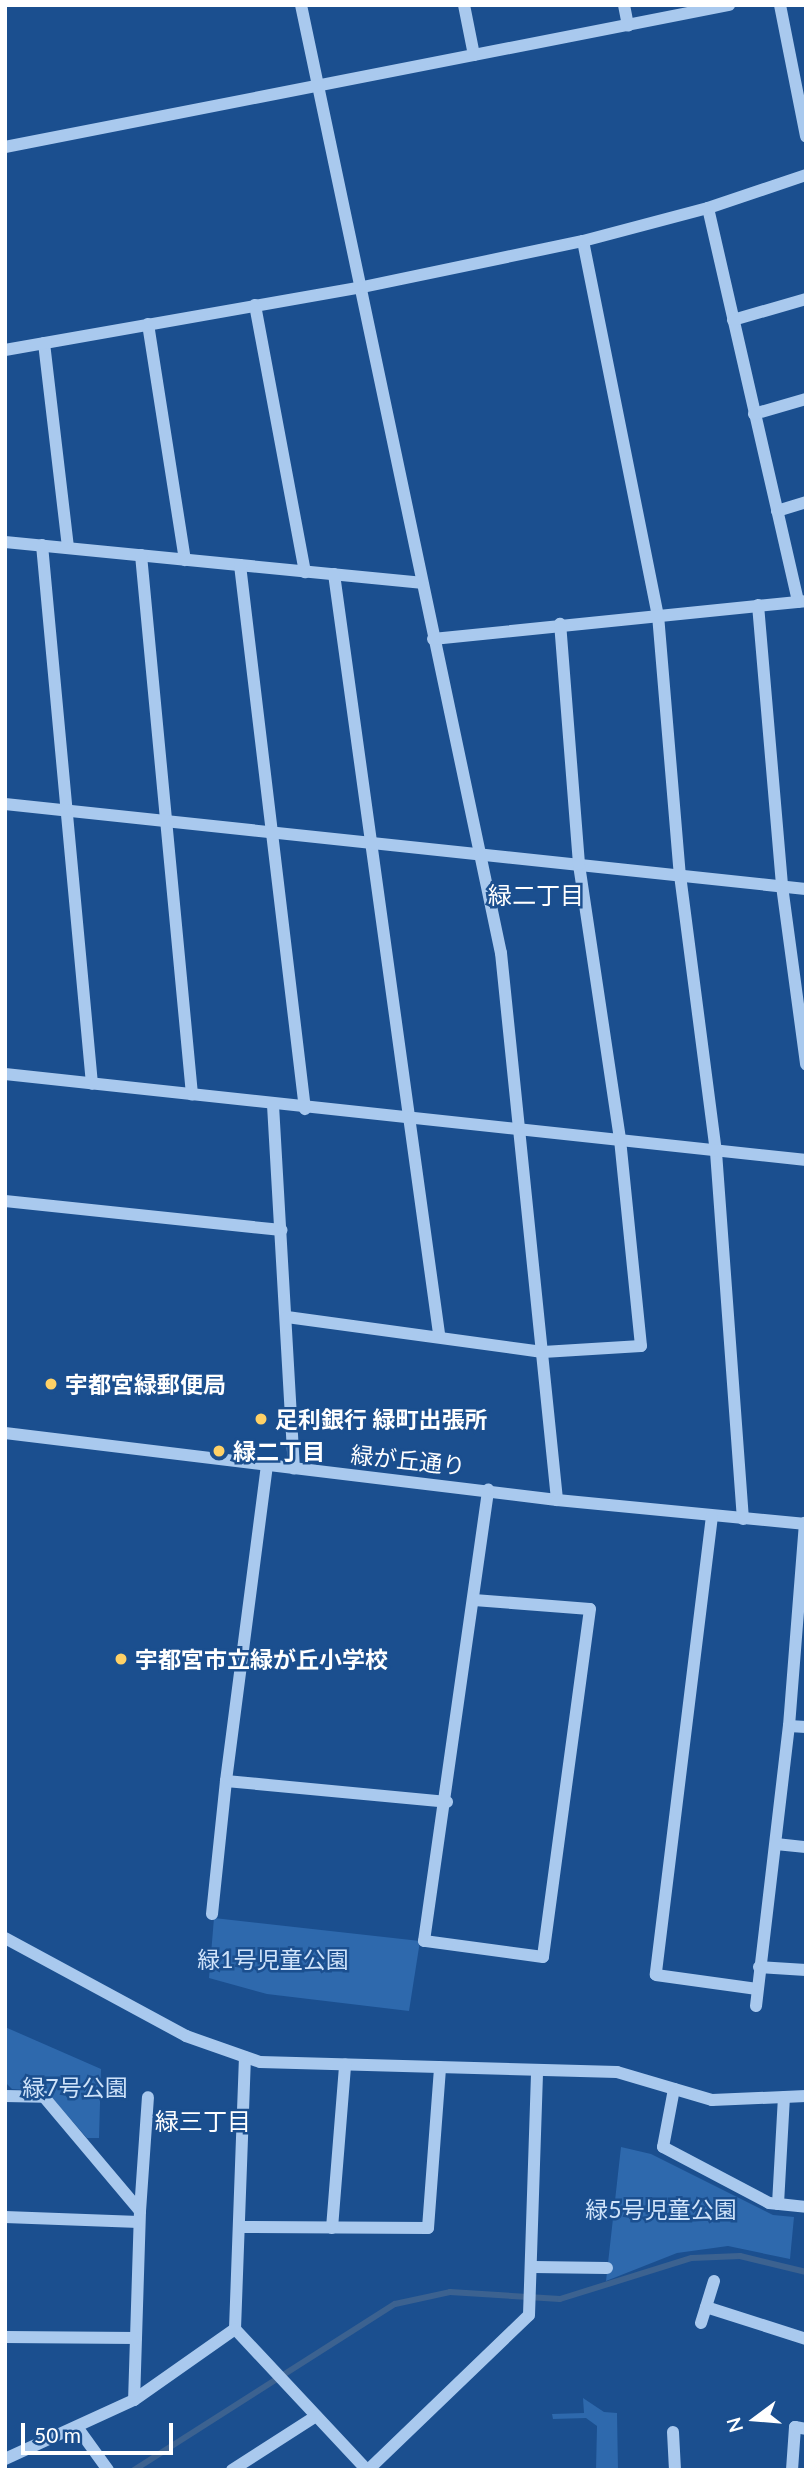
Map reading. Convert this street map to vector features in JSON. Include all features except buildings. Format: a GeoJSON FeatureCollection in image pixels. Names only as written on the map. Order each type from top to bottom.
{"type":"FeatureCollection","features":[{"type":"Feature","properties":{"kind":"street"},"geometry":{"type":"LineString","coordinates":[[301,5],[358,288],[501,953],[557,1500]]}},
{"type":"Feature","properties":{"kind":"street"},"geometry":{"type":"LineString","coordinates":[[464,5],[474,55]]}},
{"type":"Feature","properties":{"kind":"street"},"geometry":{"type":"LineString","coordinates":[[624,5],[628,26]]}},
{"type":"Feature","properties":{"kind":"street"},"geometry":{"type":"LineString","coordinates":[[5,148],[729,5]]}},
{"type":"Feature","properties":{"kind":"street"},"geometry":{"type":"LineString","coordinates":[[780,5],[806,136]]}},
{"type":"Feature","properties":{"kind":"street"},"geometry":{"type":"LineString","coordinates":[[5,350],[358,288],[583,241],[708,208],[806,174]]}},
{"type":"Feature","properties":{"kind":"street"},"geometry":{"type":"LineString","coordinates":[[433,639],[802,601],[776,511],[708,208]]}},
{"type":"Feature","properties":{"kind":"street"},"geometry":{"type":"LineString","coordinates":[[583,241],[658,615],[680,875],[716,1152],[743,1519]]}},
{"type":"Feature","properties":{"kind":"street"},"geometry":{"type":"LineString","coordinates":[[733,320],[806,299]]}},
{"type":"Feature","properties":{"kind":"street"},"geometry":{"type":"LineString","coordinates":[[255,305],[305,572]]}},
{"type":"Feature","properties":{"kind":"street"},"geometry":{"type":"LineString","coordinates":[[148,324],[186,560]]}},
{"type":"Feature","properties":{"kind":"street"},"geometry":{"type":"LineString","coordinates":[[44,343],[68,548]]}},
{"type":"Feature","properties":{"kind":"street"},"geometry":{"type":"LineString","coordinates":[[754,414],[806,399]]}},
{"type":"Feature","properties":{"kind":"street"},"geometry":{"type":"LineString","coordinates":[[776,511],[806,502]]}},
{"type":"Feature","properties":{"kind":"street"},"geometry":{"type":"LineString","coordinates":[[5,542],[421,583]]}},
{"type":"Feature","properties":{"kind":"street"},"geometry":{"type":"LineString","coordinates":[[42,545],[69,811],[92,1084]]}},
{"type":"Feature","properties":{"kind":"street"},"geometry":{"type":"LineString","coordinates":[[141,555],[169,822],[192,1095]]}},
{"type":"Feature","properties":{"kind":"street"},"geometry":{"type":"LineString","coordinates":[[240,565],[305,1109]]}},
{"type":"Feature","properties":{"kind":"street"},"geometry":{"type":"LineString","coordinates":[[334,574],[413,1120],[439,1334]]}},
{"type":"Feature","properties":{"kind":"street"},"geometry":{"type":"LineString","coordinates":[[758,605],[782,886],[806,1064]]}},
{"type":"Feature","properties":{"kind":"street"},"geometry":{"type":"LineString","coordinates":[[287,1317],[439,1334],[543,1352],[641,1346],[620,1139],[579,864],[561,624]]}},
{"type":"Feature","properties":{"kind":"street"},"geometry":{"type":"LineString","coordinates":[[5,804],[806,888]]}},
{"type":"Feature","properties":{"kind":"street"},"geometry":{"type":"LineString","coordinates":[[5,1074],[305,1109],[806,1160]]}},
{"type":"Feature","properties":{"kind":"street"},"geometry":{"type":"LineString","coordinates":[[273,1105],[294,1468]]}},
{"type":"Feature","properties":{"kind":"street"},"geometry":{"type":"LineString","coordinates":[[5,1201],[281,1230]]}},
{"type":"Feature","properties":{"kind":"street","name":"緑が丘通り"},"geometry":{"type":"LineString","coordinates":[[5,1433],[557,1500],[806,1524]]}},
{"type":"Feature","properties":{"kind":"street"},"geometry":{"type":"LineString","coordinates":[[212,1914],[226,1781],[267,1465]]}},
{"type":"Feature","properties":{"kind":"street"},"geometry":{"type":"LineString","coordinates":[[474,1600],[590,1609],[543,1957],[424,1941],[447,1802],[488,1490]]}},
{"type":"Feature","properties":{"kind":"street"},"geometry":{"type":"LineString","coordinates":[[712,1516],[656,1975],[757,1989]]}},
{"type":"Feature","properties":{"kind":"street"},"geometry":{"type":"LineString","coordinates":[[756,2006],[801,1629],[806,1524]]}},
{"type":"Feature","properties":{"kind":"street"},"geometry":{"type":"LineString","coordinates":[[789,1726],[806,1727]]}},
{"type":"Feature","properties":{"kind":"street"},"geometry":{"type":"LineString","coordinates":[[226,1781],[447,1802]]}},
{"type":"Feature","properties":{"kind":"street"},"geometry":{"type":"LineString","coordinates":[[776,1844],[806,1847]]}},
{"type":"Feature","properties":{"kind":"street"},"geometry":{"type":"LineString","coordinates":[[5,1938],[186,2036],[260,2062],[617,2072],[712,2100],[806,2096]]}},
{"type":"Feature","properties":{"kind":"street"},"geometry":{"type":"LineString","coordinates":[[759,1967],[806,1970]]}},
{"type":"Feature","properties":{"kind":"street"},"geometry":{"type":"LineString","coordinates":[[245,2057],[235,2329],[368,2470],[529,2315],[534,2283],[537,2070]]}},
{"type":"Feature","properties":{"kind":"street"},"geometry":{"type":"LineString","coordinates":[[332,2228],[345,2065]]}},
{"type":"Feature","properties":{"kind":"street"},"geometry":{"type":"LineString","coordinates":[[239,2227],[428,2228],[440,2067]]}},
{"type":"Feature","properties":{"kind":"street"},"geometry":{"type":"LineString","coordinates":[[674,2089],[663,2147],[778,2204],[806,2207]]}},
{"type":"Feature","properties":{"kind":"street"},"geometry":{"type":"LineString","coordinates":[[5,2096],[44,2097],[139,2216]]}},
{"type":"Feature","properties":{"kind":"street"},"geometry":{"type":"LineString","coordinates":[[134,2400],[139,2216],[148,2097]]}},
{"type":"Feature","properties":{"kind":"street"},"geometry":{"type":"LineString","coordinates":[[778,2204],[783,2097]]}},
{"type":"Feature","properties":{"kind":"street"},"geometry":{"type":"LineString","coordinates":[[5,2217],[139,2216]]}},
{"type":"Feature","properties":{"kind":"street"},"geometry":{"type":"LineString","coordinates":[[534,2267],[607,2269]]}},
{"type":"Feature","properties":{"kind":"street"},"geometry":{"type":"LineString","coordinates":[[701,2323],[714,2281]]}},
{"type":"Feature","properties":{"kind":"street"},"geometry":{"type":"LineString","coordinates":[[706,2307],[806,2339]]}},
{"type":"Feature","properties":{"kind":"street"},"geometry":{"type":"LineString","coordinates":[[5,2459],[134,2400],[235,2329]]}},
{"type":"Feature","properties":{"kind":"street"},"geometry":{"type":"LineString","coordinates":[[5,2337],[136,2339]]}},
{"type":"Feature","properties":{"kind":"street"},"geometry":{"type":"LineString","coordinates":[[232,2470],[316,2416]]}},
{"type":"Feature","properties":{"kind":"street"},"geometry":{"type":"LineString","coordinates":[[77,2427],[108,2470]]}},
{"type":"Feature","properties":{"kind":"street"},"geometry":{"type":"LineString","coordinates":[[792,2470],[796,2427],[806,2429]]}},
{"type":"Feature","properties":{"kind":"street"},"geometry":{"type":"LineString","coordinates":[[673,2432],[675,2470]]}},
{"type":"Feature","properties":{"kind":"green space","name":"緑1号児童公園"},"geometry":{"type":"Polygon","coordinates":[[[214,1918],[420,1941],[409,2011],[267,1994],[209,1978],[214,1918]]]}},
{"type":"Feature","properties":{"kind":"green space","name":"緑7号公園"},"geometry":{"type":"Polygon","coordinates":[[[5,2027],[101,2069],[99,2138],[87,2138],[46,2091],[12,2089],[5,2082],[5,2027]]]}},
{"type":"Feature","properties":{"kind":"green space","name":"緑5号児童公園"},"geometry":{"type":"Polygon","coordinates":[[[621,2147],[651,2154],[773,2215],[794,2217],[790,2259],[728,2246],[677,2253],[606,2281],[621,2147]]]}},
{"type":"Feature","properties":{"kind":"green space"},"geometry":{"type":"Polygon","coordinates":[[[583,2398],[604,2412],[617,2413],[618,2470],[596,2470],[597,2426],[586,2418],[553,2419],[552,2414],[584,2413],[583,2398]]]}},
{"type":"Feature","properties":{"kind":"waterway"},"geometry":{"type":"LineString","coordinates":[[134,2470],[395,2304],[450,2292],[560,2299],[692,2258],[740,2256],[806,2272]]}},
{"type":"Feature","properties":{"kind":"place","name":"宇都宮緑郵便局"},"geometry":{"type":"Point","coordinates":[51,1384]}},
{"type":"Feature","properties":{"kind":"place","name":"足利銀行 緑町出張所"},"geometry":{"type":"Point","coordinates":[261,1419]}},
{"type":"Feature","properties":{"kind":"place","name":"緑二丁目"},"geometry":{"type":"Point","coordinates":[219,1451]}},
{"type":"Feature","properties":{"kind":"place","name":"宇都宮市立緑が丘小学校"},"geometry":{"type":"Point","coordinates":[121,1659]}},
{"type":"Feature","properties":{"kind":"district","name":"緑二丁目"},"geometry":{"type":"Point","coordinates":[536,895]}},
{"type":"Feature","properties":{"kind":"district","name":"緑三丁目"},"geometry":{"type":"Point","coordinates":[203,2121]}}]}
